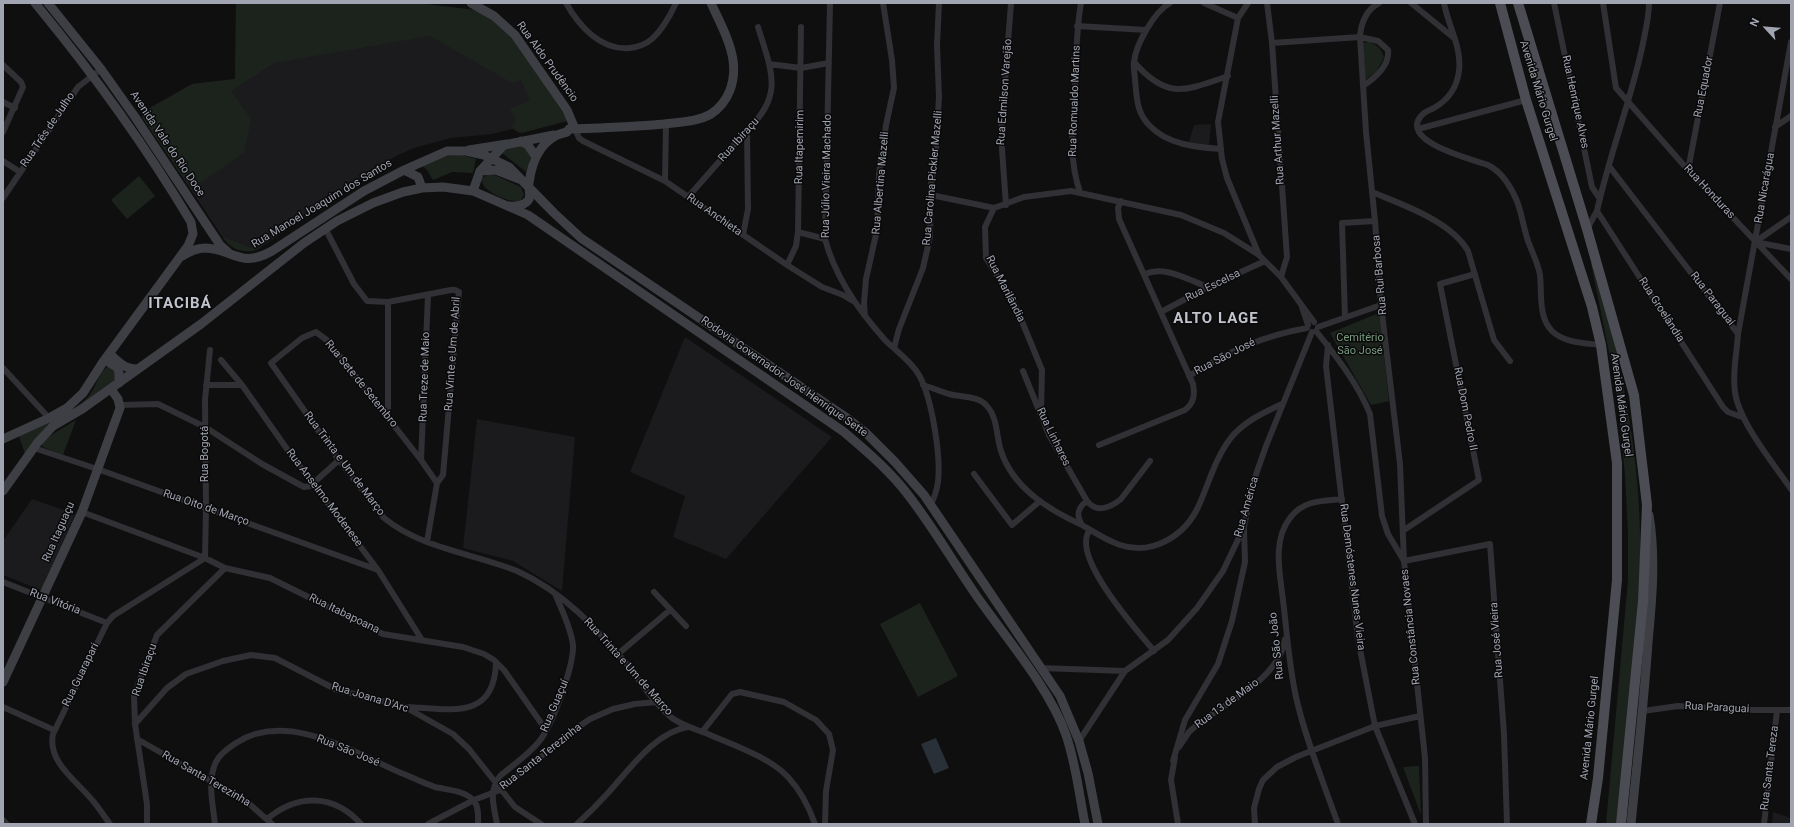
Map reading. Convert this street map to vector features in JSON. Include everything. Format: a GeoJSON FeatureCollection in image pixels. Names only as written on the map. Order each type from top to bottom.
{"type":"FeatureCollection","features":[{"type":"Feature","properties":{"kind":"main road","name":"Avenida Vale do Rio Doce"},"geometry":{"type":"LineString","coordinates":[[35,3],[77,53],[120,113],[191,222],[193,234],[182,256],[165,276],[88,388],[67,408],[49,418]]}},
{"type":"Feature","properties":{"kind":"main road","name":"Avenida Vale do Rio Doce"},"geometry":{"type":"LineString","coordinates":[[48,3],[101,69],[143,127],[220,245],[233,256]]}},
{"type":"Feature","properties":{"kind":"main road","name":"Rua Aldo Prudêncio"},"geometry":{"type":"LineString","coordinates":[[471,3],[494,16],[515,36],[568,110],[571,131]]}},
{"type":"Feature","properties":{"kind":"main road"},"geometry":{"type":"LineString","coordinates":[[466,151],[571,131],[691,121],[710,114],[721,105],[730,92],[734,76],[731,51],[711,3]]}},
{"type":"Feature","properties":{"kind":"main road","name":"Avenida Mário Gurgel"},"geometry":{"type":"LineString","coordinates":[[1500,3],[1526,100],[1592,307],[1601,345],[1617,463],[1617,580],[1598,778],[1591,824]]}},
{"type":"Feature","properties":{"kind":"main road","name":"Avenida Mário Gurgel"},"geometry":{"type":"LineString","coordinates":[[1518,3],[1587,229],[1634,395],[1653,547],[1651,607],[1643,711],[1631,824]]}},
{"type":"Feature","properties":{"kind":"main road"},"geometry":{"type":"LineString","coordinates":[[508,206],[518,206],[526,202],[529,198],[526,183],[536,157],[547,141],[559,134],[571,131]]}},
{"type":"Feature","properties":{"kind":"main road"},"geometry":{"type":"LineString","coordinates":[[521,141],[528,145],[536,157]]}},
{"type":"Feature","properties":{"kind":"main road"},"geometry":{"type":"LineString","coordinates":[[473,191],[480,171],[486,163],[494,158],[507,144]]}},
{"type":"Feature","properties":{"kind":"main road","name":"Rua Manoel Joaquim dos Santos"},"geometry":{"type":"LineString","coordinates":[[233,256],[249,259],[265,254],[344,202],[404,170],[447,151],[466,151],[494,158],[509,167],[526,183]]}},
{"type":"Feature","properties":{"kind":"main road"},"geometry":{"type":"LineString","coordinates":[[404,170],[418,177],[422,188]]}},
{"type":"Feature","properties":{"kind":"main road"},"geometry":{"type":"LineString","coordinates":[[480,171],[496,170],[526,183]]}},
{"type":"Feature","properties":{"kind":"main road","name":"Rodovia Governador José Henrique Sette"},"geometry":{"type":"LineString","coordinates":[[526,183],[554,214],[580,238],[847,418],[865,432],[895,462],[931,506],[1060,696],[1079,741],[1088,773],[1098,824]]}},
{"type":"Feature","properties":{"kind":"main road","name":"Rodovia Governador José Henrique Sette"},"geometry":{"type":"LineString","coordinates":[[422,188],[450,187],[473,191],[528,215],[844,432],[872,456],[901,486],[914,503],[1030,670],[1046,696],[1059,719],[1066,736],[1078,782],[1085,824]]}},
{"type":"Feature","properties":{"kind":"main road","name":"Rua Manoel Joaquim dos Santos"},"geometry":{"type":"LineString","coordinates":[[34,448],[49,430],[120,383],[137,369],[201,324],[325,228],[373,203],[403,192],[422,188]]}},
{"type":"Feature","properties":{"kind":"main road","name":"Avenida Vale do Rio Doce"},"geometry":{"type":"LineString","coordinates":[[182,256],[192,251],[205,248],[233,256]]}},
{"type":"Feature","properties":{"kind":"main road"},"geometry":{"type":"LineString","coordinates":[[108,357],[131,369],[137,369]]}},
{"type":"Feature","properties":{"kind":"main road"},"geometry":{"type":"LineString","coordinates":[[108,357],[117,367],[120,383]]}},
{"type":"Feature","properties":{"kind":"main road"},"geometry":{"type":"LineString","coordinates":[[111,389],[118,398],[120,405]]}},
{"type":"Feature","properties":{"kind":"main road","name":"Rua Itaguaçu"},"geometry":{"type":"LineString","coordinates":[[3,682],[82,512],[119,412],[120,405]]}},
{"type":"Feature","properties":{"kind":"main road"},"geometry":{"type":"LineString","coordinates":[[3,439],[49,418]]}},
{"type":"Feature","properties":{"kind":"main road"},"geometry":{"type":"LineString","coordinates":[[3,491],[34,448]]}},
{"type":"Feature","properties":{"kind":"main road","name":"Avenida Mário Gurgel"},"geometry":{"type":"LineString","coordinates":[[1621,824],[1643,601],[1647,505]]}},
{"type":"Feature","properties":{"kind":"street"},"geometry":{"type":"LineString","coordinates":[[566,3],[575,18],[587,32],[602,42],[622,49],[642,46],[651,40],[666,23],[676,3]]}},
{"type":"Feature","properties":{"kind":"street","name":"Rua Júlio Vieira Machado"},"geometry":{"type":"LineString","coordinates":[[830,3],[825,239],[835,268],[854,302],[865,316],[920,375],[934,423],[938,460],[938,482],[931,506]]}},
{"type":"Feature","properties":{"kind":"street","name":"Rua Albertina Mazelli"},"geometry":{"type":"LineString","coordinates":[[865,316],[864,303],[866,279],[877,230],[879,174],[886,125],[894,88],[892,60],[883,3]]}},
{"type":"Feature","properties":{"kind":"street","name":"Rua Carolina Pickler Mazelli"},"geometry":{"type":"LineString","coordinates":[[894,348],[901,324],[923,268],[930,237],[931,194],[939,97],[936,45],[939,3]]}},
{"type":"Feature","properties":{"kind":"street","name":"Rua Edmilson Varejão"},"geometry":{"type":"LineString","coordinates":[[1006,205],[1001,134],[1012,3]]}},
{"type":"Feature","properties":{"kind":"street","name":"Rua Romualdo Martins"},"geometry":{"type":"LineString","coordinates":[[1080,192],[1075,174],[1072,152],[1077,26],[1081,3]]}},
{"type":"Feature","properties":{"kind":"street"},"geometry":{"type":"LineString","coordinates":[[1170,3],[1160,11],[1146,30],[1134,62],[1137,107],[1149,126],[1171,140],[1190,146],[1221,150]]}},
{"type":"Feature","properties":{"kind":"street"},"geometry":{"type":"LineString","coordinates":[[1204,3],[1238,18]]}},
{"type":"Feature","properties":{"kind":"street"},"geometry":{"type":"LineString","coordinates":[[1248,3],[1238,18],[1218,122],[1221,150],[1227,178],[1258,255]]}},
{"type":"Feature","properties":{"kind":"street","name":"Rua Arthur Mazelli"},"geometry":{"type":"LineString","coordinates":[[1267,3],[1272,43],[1287,257],[1281,277]]}},
{"type":"Feature","properties":{"kind":"street","name":"Rua Rui Barbosa"},"geometry":{"type":"LineString","coordinates":[[1379,3],[1368,12],[1362,25],[1360,37],[1382,305],[1397,432],[1404,530],[1404,562]]}},
{"type":"Feature","properties":{"kind":"street"},"geometry":{"type":"LineString","coordinates":[[1411,3],[1457,41]]}},
{"type":"Feature","properties":{"kind":"street"},"geometry":{"type":"LineString","coordinates":[[1444,3],[1457,41],[1459,72],[1454,88],[1444,100],[1422,115],[1417,123],[1418,129],[1424,138],[1437,147],[1495,168],[1501,175],[1518,200],[1527,237],[1540,274],[1542,308],[1548,327],[1562,337],[1580,342],[1601,345]]}},
{"type":"Feature","properties":{"kind":"street","name":"Rua Henrique Alves"},"geometry":{"type":"LineString","coordinates":[[1554,3],[1592,187],[1600,199]]}},
{"type":"Feature","properties":{"kind":"street","name":"Rua Honduras"},"geometry":{"type":"LineString","coordinates":[[1603,3],[1613,78],[1616,88],[1688,170],[1791,279]]}},
{"type":"Feature","properties":{"kind":"street"},"geometry":{"type":"LineString","coordinates":[[1587,229],[1597,211],[1628,103],[1649,13],[1649,3]]}},
{"type":"Feature","properties":{"kind":"street","name":"Rua Equador"},"geometry":{"type":"LineString","coordinates":[[1688,170],[1720,3]]}},
{"type":"Feature","properties":{"kind":"street"},"geometry":{"type":"LineString","coordinates":[[1077,26],[1146,30]]}},
{"type":"Feature","properties":{"kind":"street","name":"Rua Ibiraçu"},"geometry":{"type":"LineString","coordinates":[[688,197],[763,114],[769,100],[772,77],[758,27]]}},
{"type":"Feature","properties":{"kind":"street","name":"Rua Itapemirim"},"geometry":{"type":"LineString","coordinates":[[787,265],[796,246],[798,232],[801,27]]}},
{"type":"Feature","properties":{"kind":"street"},"geometry":{"type":"LineString","coordinates":[[1272,43],[1360,37],[1373,39],[1382,44],[1388,50],[1389,56],[1381,70],[1363,86]]}},
{"type":"Feature","properties":{"kind":"street","name":"Rua Nicarágua"},"geometry":{"type":"LineString","coordinates":[[1738,334],[1791,42]]}},
{"type":"Feature","properties":{"kind":"street"},"geometry":{"type":"LineString","coordinates":[[1134,62],[1147,77],[1168,88],[1188,88],[1228,76]]}},
{"type":"Feature","properties":{"kind":"street"},"geometry":{"type":"LineString","coordinates":[[769,64],[801,68],[829,63]]}},
{"type":"Feature","properties":{"kind":"street"},"geometry":{"type":"LineString","coordinates":[[3,66],[21,82],[23,87],[15,108],[3,132]]}},
{"type":"Feature","properties":{"kind":"street","name":"Rua Três de Julho"},"geometry":{"type":"LineString","coordinates":[[3,198],[78,87],[101,69]]}},
{"type":"Feature","properties":{"kind":"street"},"geometry":{"type":"LineString","coordinates":[[1418,129],[1526,100]]}},
{"type":"Feature","properties":{"kind":"street"},"geometry":{"type":"LineString","coordinates":[[3,102],[15,108]]}},
{"type":"Feature","properties":{"kind":"street"},"geometry":{"type":"LineString","coordinates":[[1775,127],[1791,116]]}},
{"type":"Feature","properties":{"kind":"street"},"geometry":{"type":"LineString","coordinates":[[665,181],[666,123]]}},
{"type":"Feature","properties":{"kind":"street"},"geometry":{"type":"LineString","coordinates":[[743,235],[748,209],[747,130]]}},
{"type":"Feature","properties":{"kind":"street","name":"Rua Anchieta"},"geometry":{"type":"LineString","coordinates":[[571,131],[583,141],[665,181],[787,265],[822,287],[843,295],[854,302]]}},
{"type":"Feature","properties":{"kind":"street"},"geometry":{"type":"LineString","coordinates":[[3,161],[20,172]]}},
{"type":"Feature","properties":{"kind":"street","name":"Rua Paraguai"},"geometry":{"type":"LineString","coordinates":[[1609,166],[1738,334],[1734,391],[1742,417],[1791,489]]}},
{"type":"Feature","properties":{"kind":"street"},"geometry":{"type":"LineString","coordinates":[[931,194],[994,208],[1006,205],[1019,198],[1035,194],[1061,191],[1080,192],[1168,211],[1198,221],[1224,233],[1258,255],[1281,277]]}},
{"type":"Feature","properties":{"kind":"street"},"geometry":{"type":"LineString","coordinates":[[1372,192],[1419,212],[1453,233],[1464,244],[1468,251],[1494,340],[1510,361]]}},
{"type":"Feature","properties":{"kind":"street"},"geometry":{"type":"LineString","coordinates":[[1099,445],[1188,407],[1192,402],[1194,395],[1193,384],[1160,312],[1145,274],[1119,219],[1118,208],[1121,201]]}},
{"type":"Feature","properties":{"kind":"street","name":"Rua Marilândia"},"geometry":{"type":"LineString","coordinates":[[994,208],[985,227],[986,258],[1014,302],[1042,370],[1041,416]]}},
{"type":"Feature","properties":{"kind":"street","name":"Rua Groelândia"},"geometry":{"type":"LineString","coordinates":[[1597,211],[1723,407],[1728,412],[1742,417]]}},
{"type":"Feature","properties":{"kind":"street"},"geometry":{"type":"LineString","coordinates":[[1755,242],[1791,217]]}},
{"type":"Feature","properties":{"kind":"street"},"geometry":{"type":"LineString","coordinates":[[1345,317],[1342,223],[1375,221]]}},
{"type":"Feature","properties":{"kind":"street","name":"Rua Vinte e Um de Abril"},"geometry":{"type":"LineString","coordinates":[[325,228],[354,284],[367,301],[388,302],[451,290],[459,292],[443,475],[437,483],[427,542]]}},
{"type":"Feature","properties":{"kind":"street"},"geometry":{"type":"LineString","coordinates":[[798,232],[825,239]]}},
{"type":"Feature","properties":{"kind":"street"},"geometry":{"type":"LineString","coordinates":[[1755,242],[1791,250]]}},
{"type":"Feature","properties":{"kind":"street","name":"Rua Escelsa"},"geometry":{"type":"LineString","coordinates":[[1160,312],[1208,287],[1265,261]]}},
{"type":"Feature","properties":{"kind":"street"},"geometry":{"type":"LineString","coordinates":[[1145,274],[1152,271],[1165,271],[1208,287]]}},
{"type":"Feature","properties":{"kind":"street","name":"Rua Dom Pedro II"},"geometry":{"type":"LineString","coordinates":[[1404,530],[1479,480],[1440,284],[1475,274]]}},
{"type":"Feature","properties":{"kind":"street","name":"Rua Constância Novaes"},"geometry":{"type":"LineString","coordinates":[[1281,277],[1302,305],[1312,328],[1328,345],[1364,400],[1370,414],[1382,516],[1386,530],[1404,562],[1426,770],[1426,824]]}},
{"type":"Feature","properties":{"kind":"street","name":"Rua Treze de Maio"},"geometry":{"type":"LineString","coordinates":[[421,460],[428,295]]}},
{"type":"Feature","properties":{"kind":"street"},"geometry":{"type":"LineString","coordinates":[[388,302],[388,418]]}},
{"type":"Feature","properties":{"kind":"street","name":"Rua São José"},"geometry":{"type":"LineString","coordinates":[[1189,376],[1243,346],[1266,337],[1312,328],[1382,305]]}},
{"type":"Feature","properties":{"kind":"street","name":"Rua América"},"geometry":{"type":"LineString","coordinates":[[1079,741],[1125,671],[1168,640],[1207,596],[1223,571],[1244,526],[1257,473],[1312,328]]}},
{"type":"Feature","properties":{"kind":"street","name":"Rua Sete de Setembro"},"geometry":{"type":"LineString","coordinates":[[271,363],[302,338],[316,332],[328,341],[421,460],[437,483]]}},
{"type":"Feature","properties":{"kind":"street","name":"Rua Demóstenes Nunes Vieira"},"geometry":{"type":"LineString","coordinates":[[1328,345],[1326,366],[1356,626],[1375,726],[1415,824]]}},
{"type":"Feature","properties":{"kind":"street","name":"Rua Bogotá"},"geometry":{"type":"LineString","coordinates":[[205,558],[206,385],[210,350]]}},
{"type":"Feature","properties":{"kind":"street","name":"Rua Anselmo Modenese"},"geometry":{"type":"LineString","coordinates":[[221,360],[242,385],[313,484],[378,570],[422,640]]}},
{"type":"Feature","properties":{"kind":"street","name":"Rua Trinta e Um de Março"},"geometry":{"type":"LineString","coordinates":[[271,363],[339,460],[384,518],[398,528],[427,542],[528,575],[556,594],[591,624],[618,654],[657,702],[674,719],[745,750],[782,772],[796,787],[809,809],[815,824]]}},
{"type":"Feature","properties":{"kind":"street"},"geometry":{"type":"LineString","coordinates":[[3,368],[49,418]]}},
{"type":"Feature","properties":{"kind":"street","name":"Rua Linhares"},"geometry":{"type":"LineString","coordinates":[[1023,371],[1049,435],[1087,501]]}},
{"type":"Feature","properties":{"kind":"street"},"geometry":{"type":"LineString","coordinates":[[206,385],[242,385]]}},
{"type":"Feature","properties":{"kind":"street"},"geometry":{"type":"LineString","coordinates":[[923,385],[950,394],[975,399],[986,405],[994,420],[1001,451],[1007,465],[1025,488],[1040,501],[1060,514],[1120,545],[1140,548],[1160,544],[1178,534],[1188,525],[1199,507],[1219,455],[1237,430],[1253,419],[1282,404]]}},
{"type":"Feature","properties":{"kind":"street"},"geometry":{"type":"LineString","coordinates":[[120,405],[158,404],[205,427],[295,482],[307,487],[313,484],[339,460]]}},
{"type":"Feature","properties":{"kind":"street","name":"Rua Oito de Março"},"geometry":{"type":"LineString","coordinates":[[34,448],[378,570]]}},
{"type":"Feature","properties":{"kind":"street"},"geometry":{"type":"LineString","coordinates":[[1082,525],[1078,512],[1087,501],[1095,508],[1102,509],[1115,504],[1128,492],[1150,461]]}},
{"type":"Feature","properties":{"kind":"street"},"geometry":{"type":"LineString","coordinates":[[974,474],[1012,525],[1040,501]]}},
{"type":"Feature","properties":{"kind":"street","name":"Rua São João"},"geometry":{"type":"LineString","coordinates":[[1338,824],[1296,699],[1286,632],[1279,560],[1283,531],[1290,517],[1302,506],[1317,501],[1342,499]]}},
{"type":"Feature","properties":{"kind":"street","name":"Rua Itabapoana"},"geometry":{"type":"LineString","coordinates":[[82,512],[205,558],[225,568],[253,573],[275,580],[383,634],[471,649],[489,657],[508,676],[546,730]]}},
{"type":"Feature","properties":{"kind":"street"},"geometry":{"type":"LineString","coordinates":[[1173,760],[1185,720],[1218,664],[1232,621],[1245,562],[1244,526]]}},
{"type":"Feature","properties":{"kind":"street"},"geometry":{"type":"LineString","coordinates":[[1090,530],[1087,533],[1087,550],[1090,563],[1095,574],[1128,620],[1154,651]]}},
{"type":"Feature","properties":{"kind":"street","name":"Rua José Vieira"},"geometry":{"type":"LineString","coordinates":[[1404,562],[1490,544],[1504,734],[1507,824]]}},
{"type":"Feature","properties":{"kind":"street","name":"Rua Guarapari"},"geometry":{"type":"LineString","coordinates":[[110,824],[93,801],[58,760],[52,747],[54,730],[107,623],[114,616],[205,558]]}},
{"type":"Feature","properties":{"kind":"street","name":"Rua Ibiraçu"},"geometry":{"type":"LineString","coordinates":[[147,824],[147,804],[135,724],[134,695],[157,635],[225,568]]}},
{"type":"Feature","properties":{"kind":"street","name":"Rua Vitória"},"geometry":{"type":"LineString","coordinates":[[3,582],[107,623]]}},
{"type":"Feature","properties":{"kind":"street"},"geometry":{"type":"LineString","coordinates":[[654,592],[686,626]]}},
{"type":"Feature","properties":{"kind":"street","name":"Rua Guaçuí"},"geometry":{"type":"LineString","coordinates":[[497,824],[492,793],[495,783],[500,776],[540,740],[546,730],[567,678],[573,652],[571,636],[556,594]]}},
{"type":"Feature","properties":{"kind":"street"},"geometry":{"type":"LineString","coordinates":[[618,654],[670,610]]}},
{"type":"Feature","properties":{"kind":"street","name":"Rua 13 de Maio"},"geometry":{"type":"LineString","coordinates":[[1178,824],[1171,791],[1171,780],[1173,760],[1182,741],[1189,732],[1270,671],[1281,651],[1286,632]]}},
{"type":"Feature","properties":{"kind":"street","name":"Rua Joana D'Arc"},"geometry":{"type":"LineString","coordinates":[[135,724],[175,681],[205,666],[251,655],[275,658],[335,689],[405,707],[453,734],[462,741],[477,758],[495,783],[519,811],[541,824]]}},
{"type":"Feature","properties":{"kind":"street"},"geometry":{"type":"LineString","coordinates":[[405,707],[464,709],[473,706],[485,698],[490,692],[495,676],[496,663]]}},
{"type":"Feature","properties":{"kind":"street"},"geometry":{"type":"LineString","coordinates":[[1041,668],[1125,671]]}},
{"type":"Feature","properties":{"kind":"street"},"geometry":{"type":"LineString","coordinates":[[702,732],[729,697],[734,693],[740,692],[778,700],[799,709],[819,723],[829,734],[833,754],[826,791],[825,824]]}},
{"type":"Feature","properties":{"kind":"street","name":"Rua Santa Terezinha"},"geometry":{"type":"LineString","coordinates":[[428,824],[474,800],[501,790],[571,732],[590,719],[613,709],[635,704],[657,702]]}},
{"type":"Feature","properties":{"kind":"street","name":"Rua Paraguai"},"geometry":{"type":"LineString","coordinates":[[1643,711],[1678,706],[1777,711],[1791,710]]}},
{"type":"Feature","properties":{"kind":"street"},"geometry":{"type":"LineString","coordinates":[[3,707],[54,730]]}},
{"type":"Feature","properties":{"kind":"street","name":"Rua Santa Tereza"},"geometry":{"type":"LineString","coordinates":[[1764,824],[1777,711]]}},
{"type":"Feature","properties":{"kind":"street"},"geometry":{"type":"LineString","coordinates":[[1255,824],[1255,798],[1263,780],[1269,773],[1286,762],[1375,726],[1420,716]]}},
{"type":"Feature","properties":{"kind":"street"},"geometry":{"type":"LineString","coordinates":[[577,824],[608,793],[644,753],[670,733],[680,728],[689,726]]}},
{"type":"Feature","properties":{"kind":"street","name":"Rua São José"},"geometry":{"type":"LineString","coordinates":[[215,824],[212,782],[214,765],[220,756],[232,746],[258,733],[277,731],[315,737],[329,741],[434,787],[464,794],[474,800]]}},
{"type":"Feature","properties":{"kind":"street","name":"Rua Santa Terezinha"},"geometry":{"type":"LineString","coordinates":[[137,739],[246,801],[270,822]]}},
{"type":"Feature","properties":{"kind":"street"},"geometry":{"type":"LineString","coordinates":[[270,822],[282,808],[291,804],[320,800],[337,806],[354,817],[361,824]]}},
{"type":"Feature","properties":{"kind":"street"},"geometry":{"type":"LineString","coordinates":[[474,800],[478,809],[478,824]]}},
{"type":"Feature","properties":{"kind":"street"},"geometry":{"type":"LineString","coordinates":[[3,820],[7,824]]}},
{"type":"Feature","properties":{"kind":"shaded area"},"geometry":{"type":"Polygon","coordinates":[[[236,3],[417,3],[475,10],[567,121],[520,133],[513,129],[492,134],[451,138],[414,148],[396,156],[257,250],[222,236],[142,117],[143,112],[192,84],[235,79],[236,3]]]}},
{"type":"Feature","properties":{"kind":"shaded area"},"geometry":{"type":"Polygon","coordinates":[[[1211,124],[1209,145],[1189,142],[1194,125],[1211,124]]]}},
{"type":"Feature","properties":{"kind":"shaded area"},"geometry":{"type":"Polygon","coordinates":[[[685,337],[832,437],[726,559],[673,537],[685,496],[630,472],[685,337]]]}},
{"type":"Feature","properties":{"kind":"shaded area"},"geometry":{"type":"Polygon","coordinates":[[[477,419],[575,437],[562,591],[513,561],[463,548],[477,419]]]}},
{"type":"Feature","properties":{"kind":"shaded area"},"geometry":{"type":"Polygon","coordinates":[[[32,499],[75,514],[41,590],[3,575],[3,541],[32,499]]]}},
{"type":"Feature","properties":{"kind":"shaded area"},"geometry":{"type":"Polygon","coordinates":[[[936,738],[949,768],[934,774],[921,744],[936,738]]]}},
{"type":"Feature","properties":{"kind":"shaded area"},"geometry":{"type":"Polygon","coordinates":[[[1773,812],[1791,818],[1791,824],[1772,824],[1773,812]]]}},
{"type":"Feature","properties":{"kind":"green space"},"geometry":{"type":"Polygon","coordinates":[[[236,3],[417,3],[475,10],[487,15],[507,29],[566,117],[567,121],[522,133],[516,131],[512,127],[516,119],[510,109],[530,100],[521,80],[512,83],[430,36],[274,63],[231,91],[251,119],[244,153],[191,189],[142,117],[143,112],[192,84],[235,79],[236,3]]]}},
{"type":"Feature","properties":{"kind":"green space"},"geometry":{"type":"Polygon","coordinates":[[[1369,42],[1379,48],[1384,58],[1376,72],[1365,80],[1363,43],[1369,42]]]}},
{"type":"Feature","properties":{"kind":"green space"},"geometry":{"type":"Polygon","coordinates":[[[523,144],[531,157],[526,172],[502,153],[506,148],[523,144]]]}},
{"type":"Feature","properties":{"kind":"green space"},"geometry":{"type":"Polygon","coordinates":[[[462,155],[476,159],[473,173],[452,172],[433,180],[427,170],[422,166],[447,156],[462,155]]]}},
{"type":"Feature","properties":{"kind":"green space"},"geometry":{"type":"Polygon","coordinates":[[[492,174],[521,187],[524,195],[521,200],[507,200],[490,192],[484,186],[482,181],[484,177],[492,174]]]}},
{"type":"Feature","properties":{"kind":"green space"},"geometry":{"type":"Polygon","coordinates":[[[139,176],[155,196],[127,219],[111,200],[139,176]]]}},
{"type":"Feature","properties":{"kind":"green space"},"geometry":{"type":"Polygon","coordinates":[[[222,236],[257,250],[241,251],[229,244],[222,236]]]}},
{"type":"Feature","properties":{"kind":"green space"},"geometry":{"type":"Polygon","coordinates":[[[1596,261],[1626,397],[1636,466],[1639,500],[1640,567],[1620,824],[1606,824],[1628,580],[1628,533],[1625,475],[1618,404],[1591,263],[1596,261]]]}},
{"type":"Feature","properties":{"kind":"green space","name":"Cemitério São José"},"geometry":{"type":"Polygon","coordinates":[[[1379,313],[1389,401],[1371,405],[1330,333],[1379,313]]]}},
{"type":"Feature","properties":{"kind":"green space"},"geometry":{"type":"Polygon","coordinates":[[[107,367],[112,367],[117,375],[114,381],[25,454],[19,436],[54,420],[80,404],[93,390],[101,373],[107,367]]]}},
{"type":"Feature","properties":{"kind":"green space"},"geometry":{"type":"Polygon","coordinates":[[[76,420],[63,455],[43,447],[41,444],[43,440],[76,420]]]}},
{"type":"Feature","properties":{"kind":"green space"},"geometry":{"type":"Polygon","coordinates":[[[920,603],[958,676],[918,697],[880,624],[920,603]]]}},
{"type":"Feature","properties":{"kind":"green space"},"geometry":{"type":"Polygon","coordinates":[[[1419,766],[1421,815],[1403,767],[1419,766]]]}},
{"type":"Feature","properties":{"kind":"district","name":"ITACIBÁ"},"geometry":{"type":"Point","coordinates":[180,304]}},
{"type":"Feature","properties":{"kind":"district","name":"ALTO LAGE"},"geometry":{"type":"Point","coordinates":[1216,319]}}]}
